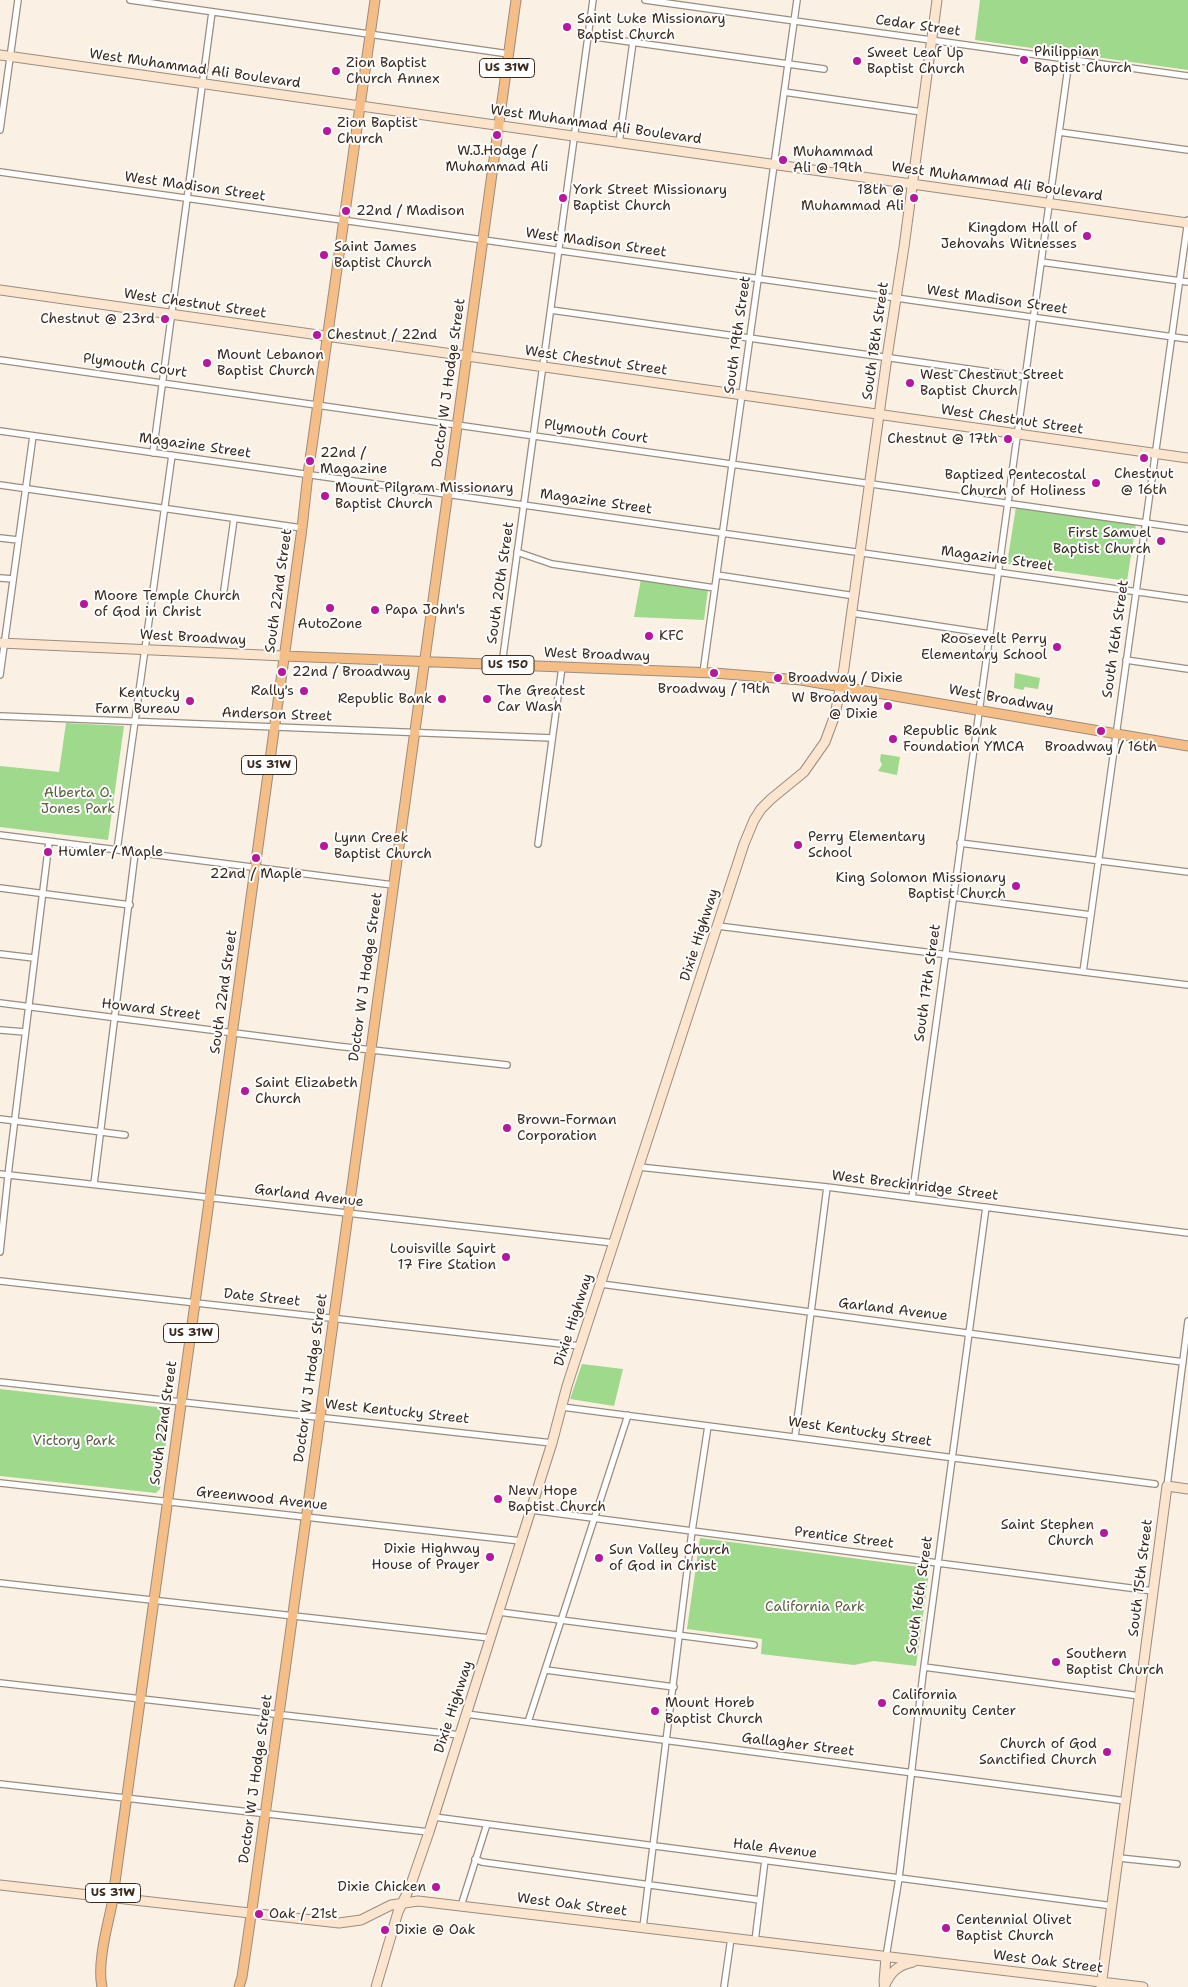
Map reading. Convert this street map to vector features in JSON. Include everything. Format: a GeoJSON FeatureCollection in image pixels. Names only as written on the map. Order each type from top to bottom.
{"type":"FeatureCollection","features":[{"type":"Feature","properties":{"kind":"main road","name":"South 22nd Street"},"geometry":{"type":"LineString","coordinates":[[102,1987],[100,1975],[168,1501],[308,474],[329,337],[375,0]]}},
{"type":"Feature","properties":{"kind":"main road","name":"Doctor W J Hodge Street"},"geometry":{"type":"LineString","coordinates":[[238,1987],[242,1977],[265,1814],[516,0]]}},
{"type":"Feature","properties":{"kind":"main road","name":"South 18th Street"},"geometry":{"type":"LineString","coordinates":[[842,686],[937,0]]}},
{"type":"Feature","properties":{"kind":"main road","name":"West Muhammad Ali Boulevard"},"geometry":{"type":"LineString","coordinates":[[0,55],[1049,204],[1188,222]]}},
{"type":"Feature","properties":{"kind":"main road","name":"West Chestnut Street"},"geometry":{"type":"LineString","coordinates":[[0,290],[879,416],[1188,458]]}},
{"type":"Feature","properties":{"kind":"main road","name":"West Broadway"},"geometry":{"type":"LineString","coordinates":[[2,643],[785,678],[842,686],[1188,746]]}},
{"type":"Feature","properties":{"kind":"main road","name":"Dixie Highway"},"geometry":{"type":"LineString","coordinates":[[376,1987],[398,1912],[434,1817],[552,1443],[580,1346],[739,857],[754,820],[770,799],[804,772],[825,742],[842,686]]}},
{"type":"Feature","properties":{"kind":"main road"},"geometry":{"type":"LineString","coordinates":[[1167,1486],[1188,1489]]}},
{"type":"Feature","properties":{"kind":"main road","name":"South 15th Street"},"geometry":{"type":"LineString","coordinates":[[1102,1985],[1167,1486]]}},
{"type":"Feature","properties":{"kind":"main road","name":"West Oak Street"},"geometry":{"type":"LineString","coordinates":[[0,1885],[346,1923],[361,1920],[388,1906],[418,1901],[918,1960],[1102,1985],[1143,1987]]}},
{"type":"Feature","properties":{"kind":"main road","name":"South 16th Street"},"geometry":{"type":"LineString","coordinates":[[884,1987],[886,1957]]}},
{"type":"Feature","properties":{"kind":"main road"},"geometry":{"type":"LineString","coordinates":[[884,1987],[889,1975],[898,1967],[918,1960]]}},
{"type":"Feature","properties":{"kind":"street"},"geometry":{"type":"LineString","coordinates":[[0,130],[18,0]]}},
{"type":"Feature","properties":{"kind":"street"},"geometry":{"type":"LineString","coordinates":[[130,0],[509,54]]}},
{"type":"Feature","properties":{"kind":"street","name":"South 20th Street"},"geometry":{"type":"LineString","coordinates":[[502,664],[593,0]]}},
{"type":"Feature","properties":{"kind":"street","name":"Cedar Street"},"geometry":{"type":"LineString","coordinates":[[645,0],[1188,76]]}},
{"type":"Feature","properties":{"kind":"street","name":"South 19th Street"},"geometry":{"type":"LineString","coordinates":[[703,673],[797,0]]}},
{"type":"Feature","properties":{"kind":"street"},"geometry":{"type":"LineString","coordinates":[[153,452],[212,12]]}},
{"type":"Feature","properties":{"kind":"street"},"geometry":{"type":"LineString","coordinates":[[588,36],[824,69]]}},
{"type":"Feature","properties":{"kind":"street"},"geometry":{"type":"LineString","coordinates":[[619,143],[633,42]]}},
{"type":"Feature","properties":{"kind":"street","name":"South 17th Street"},"geometry":{"type":"LineString","coordinates":[[912,1198],[1069,60]]}},
{"type":"Feature","properties":{"kind":"street"},"geometry":{"type":"LineString","coordinates":[[784,92],[922,112]]}},
{"type":"Feature","properties":{"kind":"street"},"geometry":{"type":"LineString","coordinates":[[1059,132],[1188,150]]}},
{"type":"Feature","properties":{"kind":"street","name":"West Madison Street"},"geometry":{"type":"LineString","coordinates":[[0,172],[1188,339]]}},
{"type":"Feature","properties":{"kind":"street","name":"South 16th Street"},"geometry":{"type":"LineString","coordinates":[[1083,972],[1188,222]]}},
{"type":"Feature","properties":{"kind":"street"},"geometry":{"type":"LineString","coordinates":[[1041,262],[1188,282]]}},
{"type":"Feature","properties":{"kind":"street"},"geometry":{"type":"LineString","coordinates":[[551,310],[1024,377]]}},
{"type":"Feature","properties":{"kind":"street","name":"Plymouth Court"},"geometry":{"type":"LineString","coordinates":[[0,360],[1188,528]]}},
{"type":"Feature","properties":{"kind":"street","name":"Magazine Street"},"geometry":{"type":"LineString","coordinates":[[0,431],[1188,599]]}},
{"type":"Feature","properties":{"kind":"street"},"geometry":{"type":"LineString","coordinates":[[0,675],[2,643],[33,436]]}},
{"type":"Feature","properties":{"kind":"street"},"geometry":{"type":"LineString","coordinates":[[117,850],[172,455]]}},
{"type":"Feature","properties":{"kind":"street"},"geometry":{"type":"LineString","coordinates":[[0,485],[302,528]]}},
{"type":"Feature","properties":{"kind":"street"},"geometry":{"type":"LineString","coordinates":[[224,590],[234,519]]}},
{"type":"Feature","properties":{"kind":"street"},"geometry":{"type":"LineString","coordinates":[[0,538],[18,540]]}},
{"type":"Feature","properties":{"kind":"street"},"geometry":{"type":"LineString","coordinates":[[517,552],[552,564],[715,588]]}},
{"type":"Feature","properties":{"kind":"street"},"geometry":{"type":"LineString","coordinates":[[717,575],[855,596]]}},
{"type":"Feature","properties":{"kind":"street"},"geometry":{"type":"LineString","coordinates":[[0,578],[13,579]]}},
{"type":"Feature","properties":{"kind":"street"},"geometry":{"type":"LineString","coordinates":[[852,613],[990,634]]}},
{"type":"Feature","properties":{"kind":"street"},"geometry":{"type":"LineString","coordinates":[[1126,660],[1188,669]]}},
{"type":"Feature","properties":{"kind":"street"},"geometry":{"type":"LineString","coordinates":[[538,844],[562,667]]}},
{"type":"Feature","properties":{"kind":"street","name":"Anderson Street"},"geometry":{"type":"LineString","coordinates":[[0,716],[552,738]]}},
{"type":"Feature","properties":{"kind":"street"},"geometry":{"type":"LineString","coordinates":[[0,835],[393,885]]}},
{"type":"Feature","properties":{"kind":"street"},"geometry":{"type":"LineString","coordinates":[[0,1252],[14,1121],[49,842]]}},
{"type":"Feature","properties":{"kind":"street"},"geometry":{"type":"LineString","coordinates":[[960,843],[1188,872]]}},
{"type":"Feature","properties":{"kind":"street"},"geometry":{"type":"LineString","coordinates":[[94,1184],[135,853]]}},
{"type":"Feature","properties":{"kind":"street"},"geometry":{"type":"LineString","coordinates":[[0,888],[130,905]]}},
{"type":"Feature","properties":{"kind":"street"},"geometry":{"type":"LineString","coordinates":[[953,897],[1091,915]]}},
{"type":"Feature","properties":{"kind":"street"},"geometry":{"type":"LineString","coordinates":[[718,926],[1188,985]]}},
{"type":"Feature","properties":{"kind":"street"},"geometry":{"type":"LineString","coordinates":[[0,954],[34,958]]}},
{"type":"Feature","properties":{"kind":"street","name":"Howard Street"},"geometry":{"type":"LineString","coordinates":[[0,1003],[370,1050],[507,1065]]}},
{"type":"Feature","properties":{"kind":"street"},"geometry":{"type":"LineString","coordinates":[[0,1030],[25,1032]]}},
{"type":"Feature","properties":{"kind":"street"},"geometry":{"type":"LineString","coordinates":[[0,1119],[125,1135]]}},
{"type":"Feature","properties":{"kind":"street","name":"West Breckinridge Street"},"geometry":{"type":"LineString","coordinates":[[639,1167],[827,1187],[1188,1233]]}},
{"type":"Feature","properties":{"kind":"street","name":"Garland Avenue"},"geometry":{"type":"LineString","coordinates":[[0,1174],[614,1243]]}},
{"type":"Feature","properties":{"kind":"street"},"geometry":{"type":"LineString","coordinates":[[795,1437],[827,1187]]}},
{"type":"Feature","properties":{"kind":"street","name":"South 16th Street"},"geometry":{"type":"LineString","coordinates":[[886,1957],[899,1878],[924,1667],[986,1207]]}},
{"type":"Feature","properties":{"kind":"street","name":"Date Street"},"geometry":{"type":"LineString","coordinates":[[0,1281],[580,1346]]}},
{"type":"Feature","properties":{"kind":"street","name":"Garland Avenue"},"geometry":{"type":"LineString","coordinates":[[601,1284],[1183,1362]]}},
{"type":"Feature","properties":{"kind":"street","name":"South 15th Street"},"geometry":{"type":"LineString","coordinates":[[1167,1486],[1186,1350],[1188,1321]]}},
{"type":"Feature","properties":{"kind":"street","name":"West Kentucky Street"},"geometry":{"type":"LineString","coordinates":[[0,1382],[552,1443]]}},
{"type":"Feature","properties":{"kind":"street","name":"West Kentucky Street"},"geometry":{"type":"LineString","coordinates":[[562,1406],[1156,1484]]}},
{"type":"Feature","properties":{"kind":"street"},"geometry":{"type":"LineString","coordinates":[[528,1722],[563,1620],[628,1415]]}},
{"type":"Feature","properties":{"kind":"street"},"geometry":{"type":"LineString","coordinates":[[642,1928],[674,1687],[692,1530],[708,1426]]}},
{"type":"Feature","properties":{"kind":"street","name":"Greenwood Avenue"},"geometry":{"type":"LineString","coordinates":[[0,1483],[521,1541]]}},
{"type":"Feature","properties":{"kind":"street","name":"Prentice Street"},"geometry":{"type":"LineString","coordinates":[[531,1510],[1153,1592]]}},
{"type":"Feature","properties":{"kind":"street"},"geometry":{"type":"LineString","coordinates":[[0,1583],[490,1638]]}},
{"type":"Feature","properties":{"kind":"street"},"geometry":{"type":"LineString","coordinates":[[498,1612],[754,1645]]}},
{"type":"Feature","properties":{"kind":"street"},"geometry":{"type":"LineString","coordinates":[[924,1667],[1140,1696]]}},
{"type":"Feature","properties":{"kind":"street"},"geometry":{"type":"LineString","coordinates":[[546,1670],[674,1687]]}},
{"type":"Feature","properties":{"kind":"street"},"geometry":{"type":"LineString","coordinates":[[0,1684],[460,1735]]}},
{"type":"Feature","properties":{"kind":"street","name":"Gallagher Street"},"geometry":{"type":"LineString","coordinates":[[466,1714],[1126,1802]]}},
{"type":"Feature","properties":{"kind":"street"},"geometry":{"type":"LineString","coordinates":[[0,1784],[429,1832]]}},
{"type":"Feature","properties":{"kind":"street","name":"Hale Avenue"},"geometry":{"type":"LineString","coordinates":[[434,1817],[1113,1906]]}},
{"type":"Feature","properties":{"kind":"street"},"geometry":{"type":"LineString","coordinates":[[461,1906],[487,1824]]}},
{"type":"Feature","properties":{"kind":"street"},"geometry":{"type":"LineString","coordinates":[[1119,1858],[1177,1864]]}},
{"type":"Feature","properties":{"kind":"street"},"geometry":{"type":"LineString","coordinates":[[475,1859],[482,1862],[527,1869],[760,1900]]}},
{"type":"Feature","properties":{"kind":"street"},"geometry":{"type":"LineString","coordinates":[[755,1941],[765,1860]]}},
{"type":"Feature","properties":{"kind":"street"},"geometry":{"type":"LineString","coordinates":[[724,1987],[731,1938]]}},
{"type":"Feature","properties":{"kind":"green space"},"geometry":{"type":"Polygon","coordinates":[[[980,0],[1188,0],[1188,70],[975,40],[980,0]]]}},
{"type":"Feature","properties":{"kind":"green space"},"geometry":{"type":"Polygon","coordinates":[[[1016,507],[1136,524],[1127,581],[1007,564],[1016,507]]]}},
{"type":"Feature","properties":{"kind":"green space"},"geometry":{"type":"Polygon","coordinates":[[[641,579],[708,589],[704,620],[634,617],[641,579]]]}},
{"type":"Feature","properties":{"kind":"green space"},"geometry":{"type":"Polygon","coordinates":[[[1015,673],[1040,678],[1038,689],[1025,687],[1023,690],[1014,688],[1015,673]]]}},
{"type":"Feature","properties":{"kind":"green space","name":"Alberta O. Jones Park"},"geometry":{"type":"Polygon","coordinates":[[[66,723],[124,726],[108,840],[0,827],[0,766],[59,772],[66,723]]]}},
{"type":"Feature","properties":{"kind":"green space"},"geometry":{"type":"Polygon","coordinates":[[[881,754],[900,757],[897,775],[878,771],[882,765],[880,760],[881,754]]]}},
{"type":"Feature","properties":{"kind":"green space"},"geometry":{"type":"Polygon","coordinates":[[[582,1364],[623,1369],[614,1406],[570,1399],[582,1364]]]}},
{"type":"Feature","properties":{"kind":"green space","name":"Victory Park"},"geometry":{"type":"Polygon","coordinates":[[[0,1389],[170,1410],[160,1489],[156,1493],[0,1476],[0,1389]]]}},
{"type":"Feature","properties":{"kind":"green space","name":"California Park"},"geometry":{"type":"Polygon","coordinates":[[[700,1538],[927,1568],[929,1572],[916,1666],[874,1661],[854,1665],[761,1654],[762,1639],[687,1629],[700,1538]]]}},
{"type":"Feature","properties":{"kind":"place","name":"Saint Luke Missionary Baptist Church"},"geometry":{"type":"Point","coordinates":[567,27]}},
{"type":"Feature","properties":{"kind":"place","name":"Philippian Baptist Church"},"geometry":{"type":"Point","coordinates":[1024,60]}},
{"type":"Feature","properties":{"kind":"place","name":"Sweet Leaf Up Baptist Church"},"geometry":{"type":"Point","coordinates":[857,61]}},
{"type":"Feature","properties":{"kind":"place","name":"Zion Baptist Church Annex"},"geometry":{"type":"Point","coordinates":[336,71]}},
{"type":"Feature","properties":{"kind":"place","name":"Zion Baptist Church"},"geometry":{"type":"Point","coordinates":[327,131]}},
{"type":"Feature","properties":{"kind":"place","name":"W.J.Hodge / Muhammad Ali"},"geometry":{"type":"Point","coordinates":[497,135]}},
{"type":"Feature","properties":{"kind":"place","name":"Muhammad Ali @ 19th"},"geometry":{"type":"Point","coordinates":[783,160]}},
{"type":"Feature","properties":{"kind":"place","name":"York Street Missionary Baptist Church"},"geometry":{"type":"Point","coordinates":[563,198]}},
{"type":"Feature","properties":{"kind":"place","name":"18th @ Muhammad Ali"},"geometry":{"type":"Point","coordinates":[914,198]}},
{"type":"Feature","properties":{"kind":"place","name":"22nd / Madison"},"geometry":{"type":"Point","coordinates":[346,211]}},
{"type":"Feature","properties":{"kind":"place","name":"Kingdom Hall of Jehovahs Witnesses"},"geometry":{"type":"Point","coordinates":[1087,236]}},
{"type":"Feature","properties":{"kind":"place","name":"Saint James Baptist Church"},"geometry":{"type":"Point","coordinates":[324,255]}},
{"type":"Feature","properties":{"kind":"place","name":"Chestnut @ 23rd"},"geometry":{"type":"Point","coordinates":[165,319]}},
{"type":"Feature","properties":{"kind":"place","name":"Chestnut / 22nd"},"geometry":{"type":"Point","coordinates":[317,335]}},
{"type":"Feature","properties":{"kind":"place","name":"Mount Lebanon Baptist Church"},"geometry":{"type":"Point","coordinates":[207,363]}},
{"type":"Feature","properties":{"kind":"place","name":"West Chestnut Street Baptist Church"},"geometry":{"type":"Point","coordinates":[910,383]}},
{"type":"Feature","properties":{"kind":"place","name":"Chestnut @ 17th"},"geometry":{"type":"Point","coordinates":[1008,439]}},
{"type":"Feature","properties":{"kind":"place","name":"Chestnut @ 16th"},"geometry":{"type":"Point","coordinates":[1144,458]}},
{"type":"Feature","properties":{"kind":"place","name":"22nd / Magazine"},"geometry":{"type":"Point","coordinates":[310,461]}},
{"type":"Feature","properties":{"kind":"place","name":"Baptized Pentecostal Church of Holiness"},"geometry":{"type":"Point","coordinates":[1096,483]}},
{"type":"Feature","properties":{"kind":"place","name":"Mount Pilgram Missionary Baptist Church"},"geometry":{"type":"Point","coordinates":[325,496]}},
{"type":"Feature","properties":{"kind":"place","name":"First Samuel Baptist Church"},"geometry":{"type":"Point","coordinates":[1161,541]}},
{"type":"Feature","properties":{"kind":"place","name":"Moore Temple Church of God in Christ"},"geometry":{"type":"Point","coordinates":[84,604]}},
{"type":"Feature","properties":{"kind":"place","name":"AutoZone"},"geometry":{"type":"Point","coordinates":[330,608]}},
{"type":"Feature","properties":{"kind":"place","name":"Papa John's"},"geometry":{"type":"Point","coordinates":[375,610]}},
{"type":"Feature","properties":{"kind":"place","name":"KFC"},"geometry":{"type":"Point","coordinates":[649,636]}},
{"type":"Feature","properties":{"kind":"place","name":"Roosevelt Perry Elementary School"},"geometry":{"type":"Point","coordinates":[1057,647]}},
{"type":"Feature","properties":{"kind":"place","name":"22nd / Broadway"},"geometry":{"type":"Point","coordinates":[282,672]}},
{"type":"Feature","properties":{"kind":"place","name":"Broadway / 19th"},"geometry":{"type":"Point","coordinates":[714,673]}},
{"type":"Feature","properties":{"kind":"place","name":"Broadway / Dixie"},"geometry":{"type":"Point","coordinates":[778,678]}},
{"type":"Feature","properties":{"kind":"place","name":"Rally's"},"geometry":{"type":"Point","coordinates":[304,691]}},
{"type":"Feature","properties":{"kind":"place","name":"Republic Bank"},"geometry":{"type":"Point","coordinates":[442,699]}},
{"type":"Feature","properties":{"kind":"place","name":"The Greatest Car Wash"},"geometry":{"type":"Point","coordinates":[487,699]}},
{"type":"Feature","properties":{"kind":"place","name":"Kentucky Farm Bureau"},"geometry":{"type":"Point","coordinates":[190,701]}},
{"type":"Feature","properties":{"kind":"place","name":"W Broadway @ Dixie"},"geometry":{"type":"Point","coordinates":[888,706]}},
{"type":"Feature","properties":{"kind":"place","name":"Broadway / 16th"},"geometry":{"type":"Point","coordinates":[1101,731]}},
{"type":"Feature","properties":{"kind":"place","name":"Republic Bank Foundation YMCA"},"geometry":{"type":"Point","coordinates":[893,739]}},
{"type":"Feature","properties":{"kind":"place","name":"Perry Elementary School"},"geometry":{"type":"Point","coordinates":[798,845]}},
{"type":"Feature","properties":{"kind":"place","name":"Lynn Creek Baptist Church"},"geometry":{"type":"Point","coordinates":[324,846]}},
{"type":"Feature","properties":{"kind":"place","name":"Humler / Maple"},"geometry":{"type":"Point","coordinates":[48,852]}},
{"type":"Feature","properties":{"kind":"place","name":"22nd / Maple"},"geometry":{"type":"Point","coordinates":[256,858]}},
{"type":"Feature","properties":{"kind":"place","name":"King Solomon Missionary Baptist Church"},"geometry":{"type":"Point","coordinates":[1016,886]}},
{"type":"Feature","properties":{"kind":"place","name":"Saint Elizabeth Church"},"geometry":{"type":"Point","coordinates":[245,1091]}},
{"type":"Feature","properties":{"kind":"place","name":"Brown-Forman Corporation"},"geometry":{"type":"Point","coordinates":[507,1128]}},
{"type":"Feature","properties":{"kind":"place","name":"Louisville Squirt 17 Fire Station"},"geometry":{"type":"Point","coordinates":[506,1257]}},
{"type":"Feature","properties":{"kind":"place","name":"New Hope Baptist Church"},"geometry":{"type":"Point","coordinates":[498,1499]}},
{"type":"Feature","properties":{"kind":"place","name":"Saint Stephen Church"},"geometry":{"type":"Point","coordinates":[1104,1533]}},
{"type":"Feature","properties":{"kind":"place","name":"Dixie Highway House of Prayer"},"geometry":{"type":"Point","coordinates":[490,1557]}},
{"type":"Feature","properties":{"kind":"place","name":"Sun Valley Church of God in Christ"},"geometry":{"type":"Point","coordinates":[599,1558]}},
{"type":"Feature","properties":{"kind":"place","name":"Southern Baptist Church"},"geometry":{"type":"Point","coordinates":[1056,1662]}},
{"type":"Feature","properties":{"kind":"place","name":"California Community Center"},"geometry":{"type":"Point","coordinates":[882,1703]}},
{"type":"Feature","properties":{"kind":"place","name":"Mount Horeb Baptist Church"},"geometry":{"type":"Point","coordinates":[655,1711]}},
{"type":"Feature","properties":{"kind":"place","name":"Church of God Sanctified Church"},"geometry":{"type":"Point","coordinates":[1107,1752]}},
{"type":"Feature","properties":{"kind":"place","name":"Dixie Chicken"},"geometry":{"type":"Point","coordinates":[436,1887]}},
{"type":"Feature","properties":{"kind":"place","name":"Oak / 21st"},"geometry":{"type":"Point","coordinates":[259,1914]}},
{"type":"Feature","properties":{"kind":"place","name":"Centennial Olivet Baptist Church"},"geometry":{"type":"Point","coordinates":[946,1928]}},
{"type":"Feature","properties":{"kind":"place","name":"Dixie @ Oak"},"geometry":{"type":"Point","coordinates":[385,1930]}}]}
